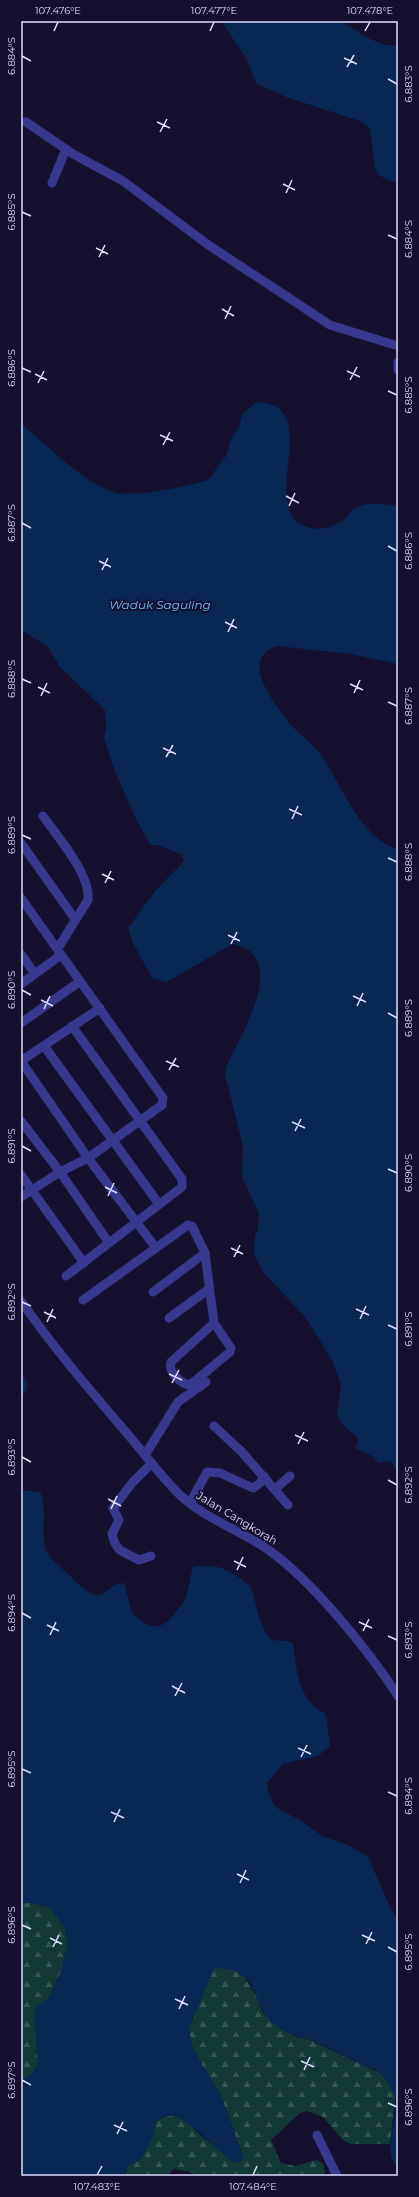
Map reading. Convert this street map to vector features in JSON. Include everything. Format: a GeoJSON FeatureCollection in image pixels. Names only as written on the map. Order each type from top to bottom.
{"type":"FeatureCollection","features":[{"type":"Feature","properties":{"kind":"street"},"geometry":{"type":"LineString","coordinates":[[26,122],[66,149],[123,181],[207,244],[330,325],[398,346]]}},
{"type":"Feature","properties":{"kind":"street"},"geometry":{"type":"LineString","coordinates":[[52,183],[66,149]]}},
{"type":"Feature","properties":{"kind":"street"},"geometry":{"type":"LineString","coordinates":[[398,362],[398,370]]}},
{"type":"Feature","properties":{"kind":"street"},"geometry":{"type":"LineString","coordinates":[[21,984],[35,974],[59,952],[75,919],[88,900],[89,892],[81,871],[43,816]]}},
{"type":"Feature","properties":{"kind":"street"},"geometry":{"type":"LineString","coordinates":[[21,843],[75,919]]}},
{"type":"Feature","properties":{"kind":"street"},"geometry":{"type":"LineString","coordinates":[[21,898],[79,982],[100,1008],[163,1098],[162,1105],[88,1158],[60,1172],[21,1197]]}},
{"type":"Feature","properties":{"kind":"street"},"geometry":{"type":"LineString","coordinates":[[21,954],[35,974]]}},
{"type":"Feature","properties":{"kind":"street"},"geometry":{"type":"LineString","coordinates":[[21,1023],[79,982]]}},
{"type":"Feature","properties":{"kind":"street"},"geometry":{"type":"LineString","coordinates":[[100,1008],[21,1061],[88,1158],[156,1248]]}},
{"type":"Feature","properties":{"kind":"street"},"geometry":{"type":"LineString","coordinates":[[66,1276],[136,1221],[182,1188],[182,1179],[139,1122],[72,1026]]}},
{"type":"Feature","properties":{"kind":"street"},"geometry":{"type":"LineString","coordinates":[[44,1046],[159,1204]]}},
{"type":"Feature","properties":{"kind":"street"},"geometry":{"type":"LineString","coordinates":[[21,1121],[60,1172],[109,1243]]}},
{"type":"Feature","properties":{"kind":"street"},"geometry":{"type":"LineString","coordinates":[[21,1174],[84,1262]]}},
{"type":"Feature","properties":{"kind":"street"},"geometry":{"type":"LineString","coordinates":[[83,1300],[188,1225],[192,1226],[205,1253],[214,1323],[231,1348],[230,1352],[190,1385],[186,1385],[171,1372],[171,1362],[214,1323]]}},
{"type":"Feature","properties":{"kind":"street"},"geometry":{"type":"LineString","coordinates":[[153,1292],[205,1253]]}},
{"type":"Feature","properties":{"kind":"street"},"geometry":{"type":"LineString","coordinates":[[170,1318],[209,1289]]}},
{"type":"Feature","properties":{"kind":"street","name":"Jalan Cangkorah"},"geometry":{"type":"LineString","coordinates":[[21,1301],[58,1353],[178,1494],[190,1503],[266,1548],[288,1565],[344,1626],[382,1673],[398,1696]]}},
{"type":"Feature","properties":{"kind":"street"},"geometry":{"type":"LineString","coordinates":[[145,1455],[178,1402],[206,1382]]}},
{"type":"Feature","properties":{"kind":"street"},"geometry":{"type":"LineString","coordinates":[[214,1426],[223,1432],[264,1476],[288,1505]]}},
{"type":"Feature","properties":{"kind":"street"},"geometry":{"type":"LineString","coordinates":[[151,1556],[139,1560],[119,1550],[115,1546],[112,1534],[119,1520],[113,1508],[132,1483],[152,1463]]}},
{"type":"Feature","properties":{"kind":"street"},"geometry":{"type":"LineString","coordinates":[[190,1503],[207,1472],[220,1473],[253,1488],[260,1483],[264,1476]]}},
{"type":"Feature","properties":{"kind":"street"},"geometry":{"type":"LineString","coordinates":[[275,1489],[290,1476]]}},
{"type":"Feature","properties":{"kind":"street"},"geometry":{"type":"LineString","coordinates":[[317,2135],[337,2176]]}},
{"type":"Feature","properties":{"kind":"green space"},"geometry":{"type":"Polygon","coordinates":[[[21,1903],[34,1903],[51,1908],[65,1928],[68,1943],[61,1972],[48,1999],[35,2009],[37,2057],[39,2061],[32,2073],[21,2080],[21,1903]]]}},
{"type":"Feature","properties":{"kind":"green space"},"geometry":{"type":"Polygon","coordinates":[[[214,1968],[230,1968],[243,1975],[257,1997],[263,2013],[295,2036],[310,2040],[382,2074],[396,2095],[390,2144],[351,2144],[344,2141],[323,2117],[307,2111],[300,2113],[271,2140],[281,2163],[296,2166],[316,2160],[323,2163],[325,2172],[320,2176],[197,2176],[190,2172],[174,2169],[166,2176],[126,2176],[127,2166],[152,2138],[156,2121],[164,2117],[171,2116],[183,2120],[214,2145],[244,2159],[221,2096],[198,2058],[191,2043],[189,2028],[214,1968]]]}},
{"type":"Feature","properties":{"kind":"water"},"geometry":{"type":"Polygon","coordinates":[[[221,21],[342,21],[365,37],[385,45],[398,45],[398,182],[388,180],[379,175],[375,169],[370,129],[363,122],[286,97],[257,84],[246,58],[221,21]]]}},
{"type":"Feature","properties":{"kind":"water","name":"Waduk Saguling"},"geometry":{"type":"Polygon","coordinates":[[[257,402],[275,406],[285,416],[289,430],[290,446],[287,499],[291,513],[298,523],[310,528],[321,529],[332,526],[343,520],[359,506],[369,504],[387,504],[398,506],[398,664],[350,654],[277,646],[266,652],[260,661],[260,671],[263,683],[269,695],[291,725],[321,755],[362,822],[384,843],[398,850],[398,1472],[390,1461],[379,1463],[372,1456],[355,1448],[358,1441],[357,1437],[342,1424],[337,1416],[341,1385],[333,1362],[306,1318],[263,1272],[254,1254],[259,1213],[242,1177],[243,1146],[225,1075],[226,1067],[250,1018],[257,998],[260,979],[258,963],[250,951],[232,944],[167,982],[152,978],[133,943],[128,928],[156,890],[184,861],[181,854],[157,845],[150,845],[134,815],[114,769],[104,737],[106,729],[105,710],[60,667],[47,646],[21,630],[21,424],[67,463],[93,482],[105,489],[117,493],[137,494],[176,488],[208,480],[226,456],[231,439],[239,427],[242,414],[257,402]]]}},
{"type":"Feature","properties":{"kind":"water"},"geometry":{"type":"Polygon","coordinates":[[[21,1374],[28,1384],[26,1391],[21,1397],[21,1374]]]}},
{"type":"Feature","properties":{"kind":"water"},"geometry":{"type":"Polygon","coordinates":[[[21,1490],[40,1492],[44,1507],[43,1533],[45,1548],[53,1560],[90,1593],[97,1595],[101,1594],[116,1585],[124,1583],[132,1613],[149,1625],[160,1626],[170,1619],[184,1601],[193,1567],[214,1566],[225,1569],[250,1587],[263,1628],[271,1640],[287,1641],[293,1644],[300,1684],[304,1693],[317,1708],[326,1714],[330,1746],[318,1756],[283,1764],[267,1783],[268,1791],[274,1805],[280,1810],[300,1820],[324,1837],[346,1844],[368,1857],[390,1907],[398,1920],[398,2167],[390,2152],[396,2100],[390,2085],[384,2076],[376,2070],[311,2040],[280,2029],[270,2020],[263,2010],[249,1982],[241,1974],[230,1970],[214,1968],[189,2028],[191,2043],[198,2058],[221,2096],[244,2159],[237,2163],[230,2160],[184,2121],[168,2115],[156,2121],[152,2138],[141,2160],[127,2166],[126,2176],[21,2176],[21,2080],[32,2073],[39,2061],[37,2057],[34,2017],[35,2008],[48,1999],[61,1972],[68,1943],[65,1928],[51,1908],[34,1903],[21,1903],[21,1490]]]}}]}
